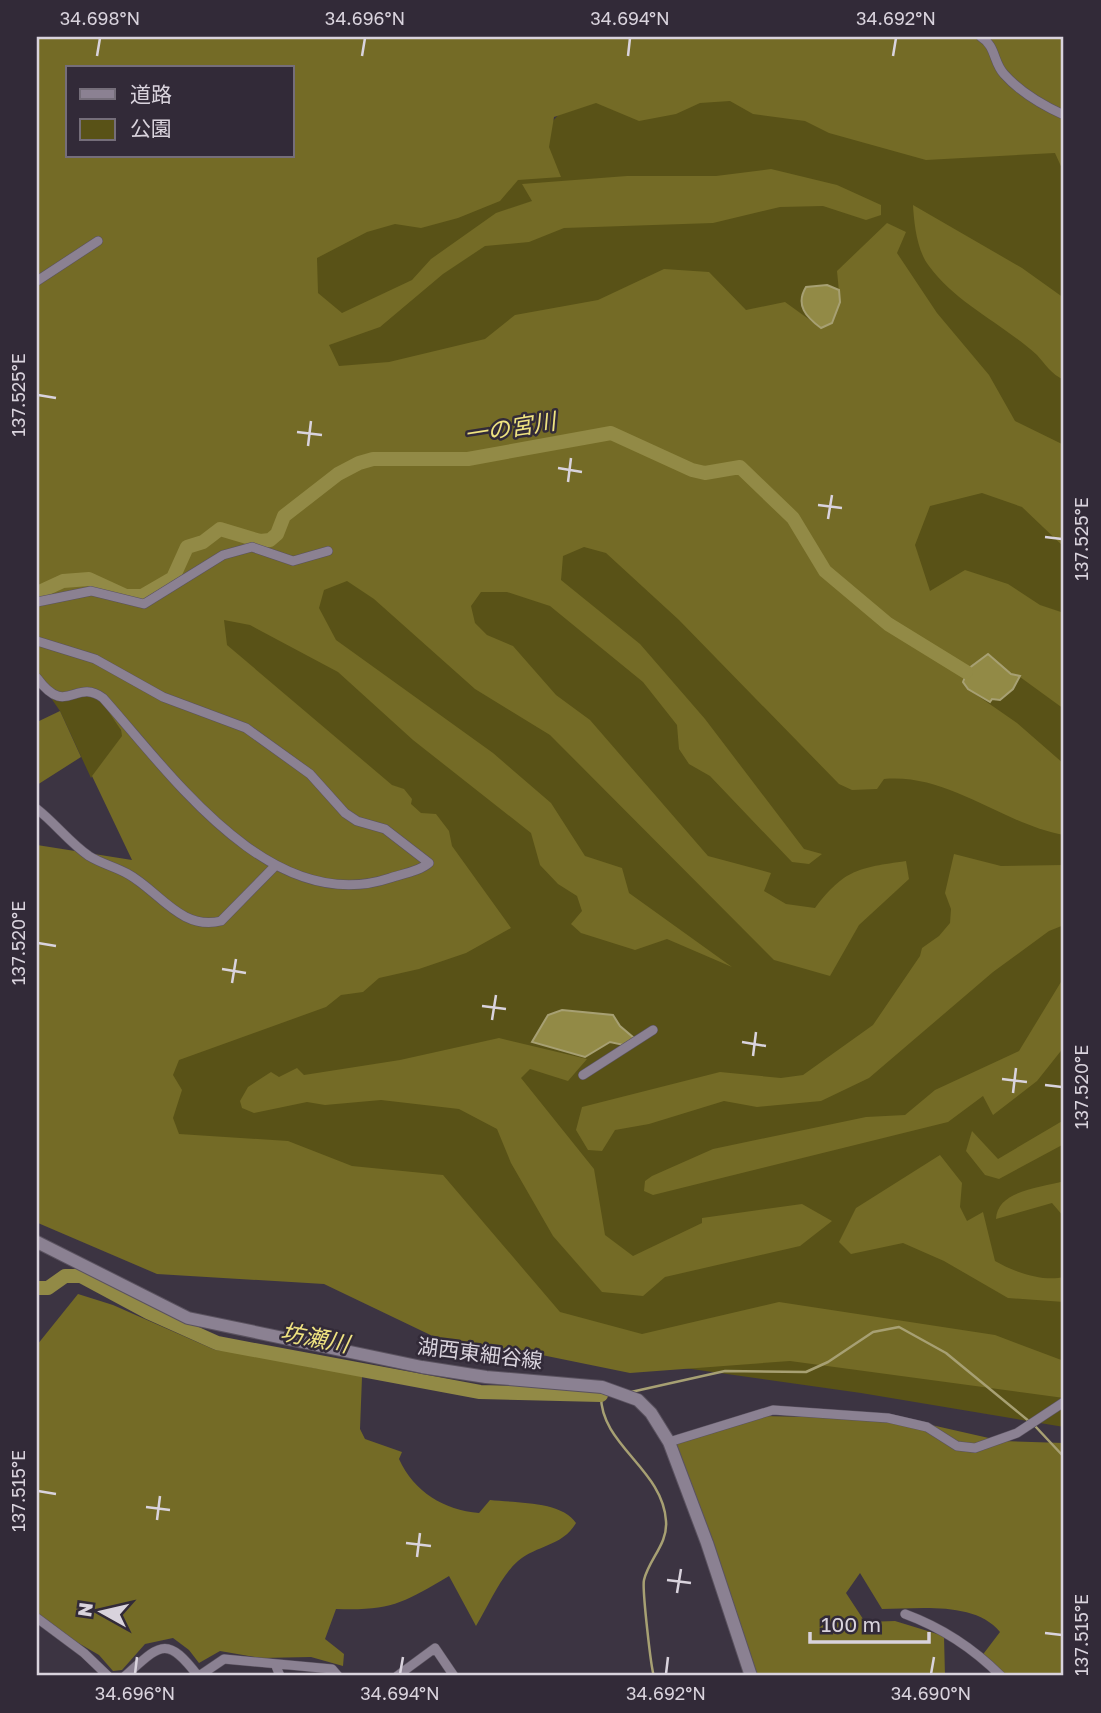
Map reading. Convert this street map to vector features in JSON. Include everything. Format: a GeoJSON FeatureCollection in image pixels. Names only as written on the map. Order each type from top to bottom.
{"type":"FeatureCollection","features":[{"type":"Feature","properties":{"kind":"main road","name":"湖西東細谷線"},"geometry":{"type":"LineString","coordinates":[[37,1242],[169,1310],[221,1327],[422,1367],[618,1390],[638,1400],[651,1413],[669,1442],[707,1543],[751,1676]]}},
{"type":"Feature","properties":{"kind":"street"},"geometry":{"type":"LineString","coordinates":[[981,37],[989,42],[1001,72],[1043,105],[1064,116]]}},
{"type":"Feature","properties":{"kind":"street"},"geometry":{"type":"LineString","coordinates":[[37,281],[98,241]]}},
{"type":"Feature","properties":{"kind":"street"},"geometry":{"type":"LineString","coordinates":[[37,602],[91,591],[144,604],[223,555],[251,547],[293,561],[328,551]]}},
{"type":"Feature","properties":{"kind":"street"},"geometry":{"type":"LineString","coordinates":[[37,641],[94,659],[163,697],[246,728],[310,774],[345,813],[357,821],[385,829],[429,863],[361,886],[315,880],[276,865],[241,843],[208,815],[99,695],[83,691],[65,698],[55,696],[48,693],[37,678]]}},
{"type":"Feature","properties":{"kind":"street"},"geometry":{"type":"LineString","coordinates":[[37,809],[87,855],[129,874],[191,921],[221,921],[276,865]]}},
{"type":"Feature","properties":{"kind":"street"},"geometry":{"type":"LineString","coordinates":[[583,1075],[653,1030]]}},
{"type":"Feature","properties":{"kind":"street"},"geometry":{"type":"LineString","coordinates":[[669,1442],[736,1419],[783,1410],[888,1418],[927,1427],[957,1446],[975,1448],[1017,1433],[1064,1402]]}},
{"type":"Feature","properties":{"kind":"street"},"geometry":{"type":"LineString","coordinates":[[905,1614],[947,1632],[1002,1676]]}},
{"type":"Feature","properties":{"kind":"street"},"geometry":{"type":"LineString","coordinates":[[37,1618],[84,1653],[108,1676]]}},
{"type":"Feature","properties":{"kind":"street"},"geometry":{"type":"LineString","coordinates":[[125,1676],[150,1653],[167,1648],[184,1657],[199,1676],[225,1659],[276,1666],[332,1669],[338,1676]]}},
{"type":"Feature","properties":{"kind":"street"},"geometry":{"type":"LineString","coordinates":[[397,1676],[435,1648],[454,1676]]}},
{"type":"Feature","properties":{"kind":"street"},"geometry":{"type":"LineString","coordinates":[[276,1666],[280,1676]]}},
{"type":"Feature","properties":{"kind":"green space"},"geometry":{"type":"Polygon","coordinates":[[[771,82],[1064,136],[1064,1427],[861,1393],[635,1361],[126,1130],[211,686],[261,252],[536,139],[574,98],[771,82]]]}},
{"type":"Feature","properties":{"kind":"green space"},"geometry":{"type":"Polygon","coordinates":[[[83,691],[113,709],[123,736],[91,778],[60,711],[51,698],[83,691]]]}},
{"type":"Feature","properties":{"kind":"shaded area"},"geometry":{"type":"Polygon","coordinates":[[[37,37],[1064,37],[1064,173],[1055,153],[926,160],[829,133],[805,121],[753,114],[730,101],[700,103],[676,114],[639,121],[596,103],[554,117],[549,147],[561,177],[518,180],[500,201],[458,218],[421,228],[395,224],[367,232],[317,258],[318,293],[342,313],[412,280],[431,259],[496,213],[532,201],[522,184],[627,176],[716,176],[771,169],[837,185],[881,205],[881,215],[866,220],[823,206],[780,207],[713,223],[564,228],[529,242],[485,246],[443,274],[380,327],[329,345],[339,366],[389,362],[485,339],[515,315],[598,300],[664,269],[709,272],[746,310],[785,302],[821,328],[840,302],[837,271],[887,223],[906,232],[897,253],[937,313],[989,375],[1015,421],[1064,445],[1064,547],[1022,507],[982,493],[930,506],[915,545],[930,591],[965,570],[1008,584],[1040,605],[1064,613],[1064,709],[1020,677],[1011,674],[988,654],[968,669],[968,689],[1017,723],[1064,764],[1064,835],[1019,821],[931,784],[908,779],[884,779],[877,789],[852,790],[839,784],[679,620],[606,553],[584,547],[563,556],[561,580],[640,644],[705,719],[804,849],[822,854],[809,864],[792,862],[710,776],[689,764],[679,749],[677,725],[643,682],[550,606],[507,592],[481,592],[471,606],[475,623],[487,635],[513,646],[556,695],[590,720],[708,856],[771,873],[764,891],[786,904],[815,908],[835,885],[854,872],[906,861],[909,879],[859,925],[830,976],[774,960],[550,735],[475,689],[374,599],[347,581],[324,590],[319,608],[336,640],[493,753],[551,803],[585,856],[622,868],[629,893],[732,967],[667,939],[635,950],[581,933],[571,924],[582,911],[577,896],[558,884],[540,865],[531,833],[413,740],[338,672],[250,625],[224,620],[227,645],[392,785],[404,789],[412,799],[411,804],[421,813],[436,814],[449,831],[452,846],[511,928],[466,953],[419,969],[379,978],[363,992],[341,995],[326,1007],[179,1060],[173,1075],[182,1090],[173,1118],[179,1134],[288,1141],[352,1166],[443,1175],[560,1312],[642,1334],[779,1302],[995,1335],[1064,1361],[1064,1398],[790,1361],[630,1373],[532,1353],[443,1341],[324,1284],[157,1274],[38,1223],[37,845],[132,860],[92,776],[122,736],[121,730],[96,693],[63,698],[37,680],[37,37]]]}},
{"type":"Feature","properties":{"kind":"shaded area"},"geometry":{"type":"Polygon","coordinates":[[[913,205],[1022,268],[1064,298],[1064,380],[1024,344],[967,303],[940,279],[925,260],[919,245],[913,205]]]}},
{"type":"Feature","properties":{"kind":"shaded area"},"geometry":{"type":"Polygon","coordinates":[[[827,285],[839,290],[840,302],[832,323],[821,328],[807,315],[802,299],[806,287],[827,285]]]}},
{"type":"Feature","properties":{"kind":"shaded area"},"geometry":{"type":"Polygon","coordinates":[[[988,654],[1011,674],[1020,676],[1013,689],[1000,700],[992,699],[990,702],[968,689],[963,682],[968,669],[988,654]]]}},
{"type":"Feature","properties":{"kind":"shaded area"},"geometry":{"type":"Polygon","coordinates":[[[60,711],[81,757],[37,785],[37,722],[60,711]]]}},
{"type":"Feature","properties":{"kind":"shaded area"},"geometry":{"type":"Polygon","coordinates":[[[954,854],[1001,866],[1064,865],[1064,925],[1049,931],[993,972],[869,1078],[821,1101],[757,1107],[724,1101],[649,1124],[615,1130],[602,1151],[588,1150],[576,1130],[582,1107],[720,1072],[781,1078],[803,1075],[873,1025],[920,956],[922,948],[939,936],[950,923],[951,909],[945,893],[954,854]]]}},
{"type":"Feature","properties":{"kind":"shaded area"},"geometry":{"type":"Polygon","coordinates":[[[1064,977],[1064,1047],[1037,1081],[993,1115],[983,1096],[948,1122],[653,1195],[644,1191],[645,1181],[652,1176],[713,1149],[866,1117],[905,1115],[935,1090],[1019,1051],[1064,977]]]}},
{"type":"Feature","properties":{"kind":"shaded area"},"geometry":{"type":"Polygon","coordinates":[[[562,1010],[613,1015],[620,1026],[634,1038],[628,1046],[610,1042],[585,1057],[532,1042],[548,1015],[562,1010]]]}},
{"type":"Feature","properties":{"kind":"shaded area"},"geometry":{"type":"Polygon","coordinates":[[[499,1038],[587,1059],[568,1081],[530,1069],[521,1078],[594,1169],[605,1235],[633,1256],[702,1223],[702,1218],[802,1204],[832,1221],[800,1246],[665,1277],[643,1296],[602,1292],[553,1236],[511,1163],[497,1129],[459,1109],[381,1100],[325,1105],[307,1102],[254,1113],[242,1108],[240,1101],[248,1087],[271,1072],[279,1077],[297,1068],[304,1075],[400,1060],[499,1038]]]}},
{"type":"Feature","properties":{"kind":"shaded area"},"geometry":{"type":"Polygon","coordinates":[[[1064,1120],[1064,1144],[999,1179],[985,1175],[966,1151],[972,1131],[998,1159],[1064,1120]]]}},
{"type":"Feature","properties":{"kind":"shaded area"},"geometry":{"type":"Polygon","coordinates":[[[940,1155],[962,1183],[960,1207],[967,1221],[983,1212],[995,1261],[1029,1275],[1064,1277],[1064,1302],[1008,1298],[944,1261],[903,1243],[851,1254],[839,1242],[856,1208],[940,1155]]]}},
{"type":"Feature","properties":{"kind":"shaded area"},"geometry":{"type":"Polygon","coordinates":[[[1064,1181],[1064,1217],[1052,1203],[996,1219],[998,1209],[1012,1196],[1064,1181]]]}},
{"type":"Feature","properties":{"kind":"shaded area"},"geometry":{"type":"Polygon","coordinates":[[[78,1294],[113,1305],[215,1350],[248,1352],[314,1368],[351,1372],[362,1377],[360,1429],[365,1439],[402,1452],[399,1459],[405,1471],[432,1497],[454,1508],[479,1513],[490,1500],[538,1504],[560,1511],[576,1523],[571,1531],[557,1541],[518,1561],[500,1583],[476,1626],[449,1576],[408,1599],[384,1607],[336,1609],[325,1639],[344,1654],[343,1666],[311,1657],[261,1658],[220,1651],[199,1663],[189,1650],[173,1638],[145,1644],[122,1670],[113,1671],[99,1655],[37,1619],[37,1345],[78,1294]]]}},
{"type":"Feature","properties":{"kind":"shaded area"},"geometry":{"type":"Polygon","coordinates":[[[760,1416],[905,1419],[1002,1441],[1064,1443],[1064,1676],[1005,1676],[981,1657],[1000,1632],[989,1622],[976,1615],[945,1609],[882,1609],[860,1573],[846,1593],[865,1622],[895,1621],[944,1636],[945,1676],[752,1676],[670,1446],[760,1416]]]}},
{"type":"Feature","properties":{"kind":"waterway","name":"一の宮川"},"geometry":{"type":"LineString","coordinates":[[37,593],[63,581],[89,579],[126,596],[142,596],[173,578],[187,547],[203,542],[220,529],[260,541],[270,540],[277,534],[284,516],[338,474],[373,459],[468,459],[611,433],[692,470],[705,473],[740,467],[793,518],[825,571],[888,624],[966,672]]}},
{"type":"Feature","properties":{"kind":"waterway","name":"坊瀬川"},"geometry":{"type":"LineString","coordinates":[[37,1288],[48,1288],[65,1276],[81,1276],[148,1312],[217,1343],[480,1392],[601,1395]]}},
{"type":"Feature","properties":{"kind":"waterway"},"geometry":{"type":"LineString","coordinates":[[631,1392],[725,1371],[806,1372],[828,1362],[873,1332],[899,1327],[946,1353],[1030,1422]]}},
{"type":"Feature","properties":{"kind":"waterway"},"geometry":{"type":"LineString","coordinates":[[608,1395],[601,1395],[603,1413],[620,1443],[654,1486],[666,1521],[664,1537],[644,1580],[654,1676]]}},
{"type":"Feature","properties":{"kind":"waterway"},"geometry":{"type":"LineString","coordinates":[[1035,1426],[1064,1457]]}}]}
